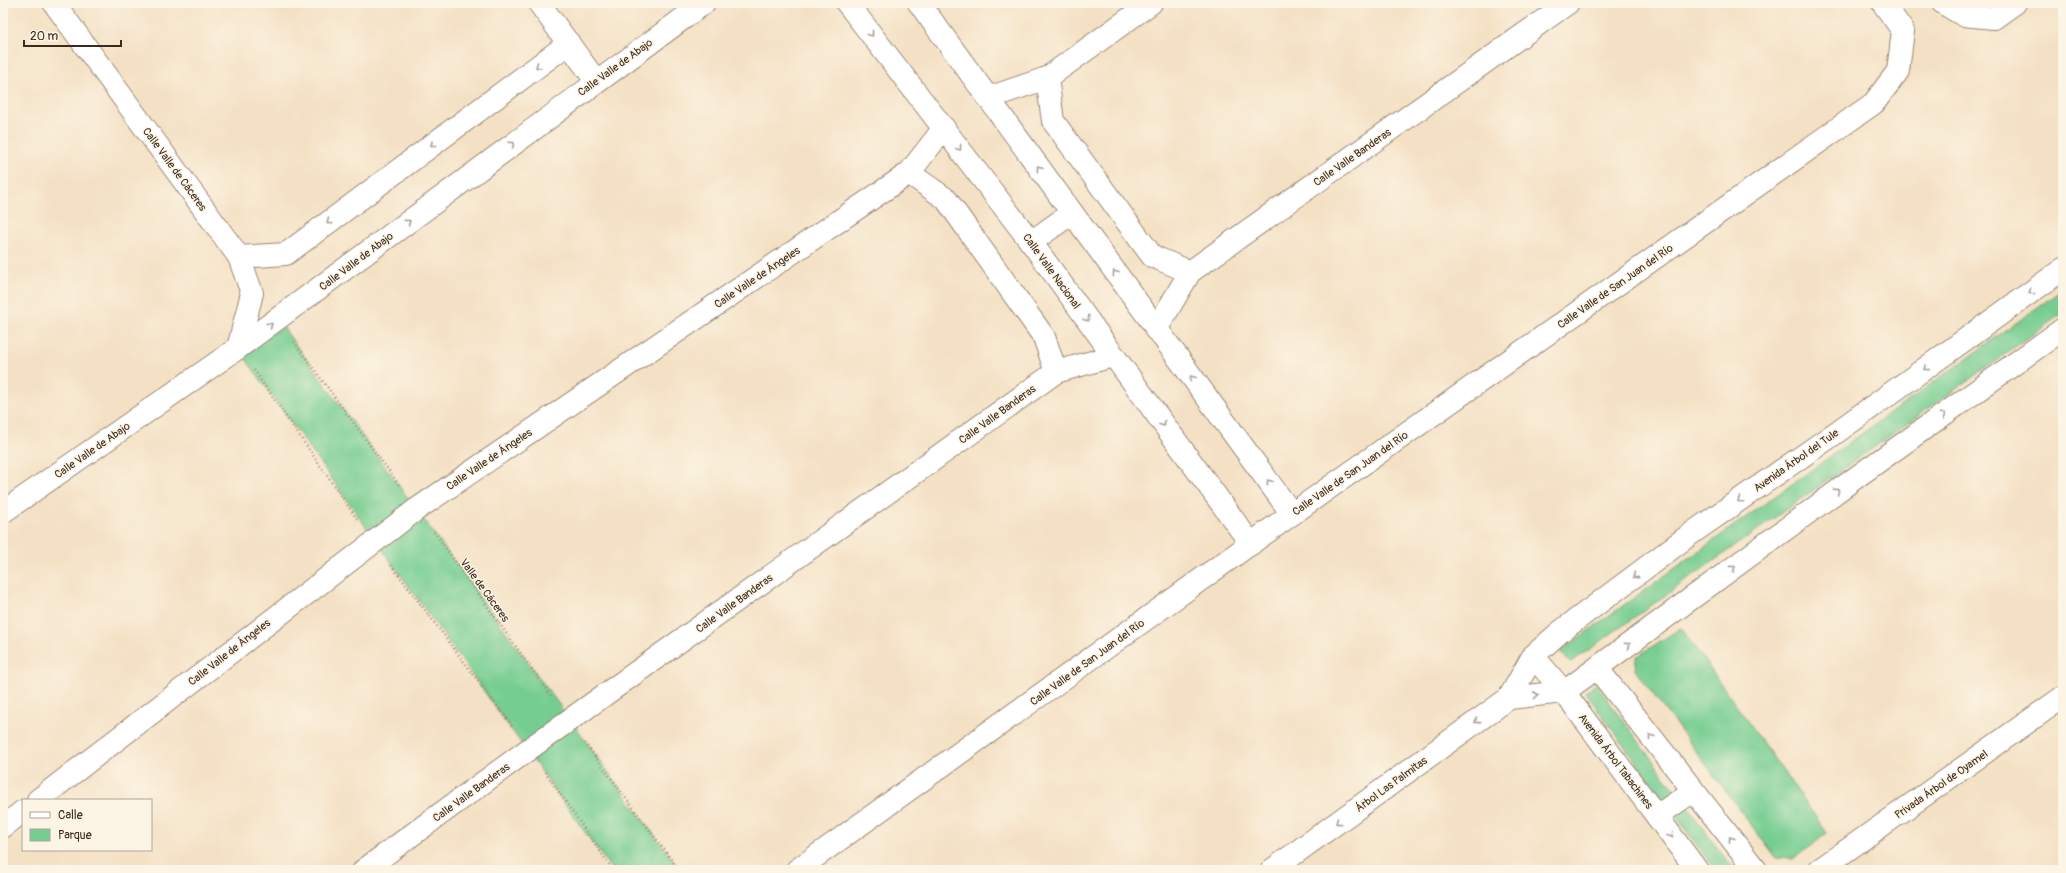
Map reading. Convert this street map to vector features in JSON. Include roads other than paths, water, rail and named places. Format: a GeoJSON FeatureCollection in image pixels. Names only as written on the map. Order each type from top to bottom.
{"type":"FeatureCollection","features":[{"type":"Feature","properties":{"kind":"street","name":"Calle Valle de Cáceres"},"geometry":{"type":"LineString","coordinates":[[54,3],[239,257],[252,293],[238,348]]}},
{"type":"Feature","properties":{"kind":"street"},"geometry":{"type":"LineString","coordinates":[[540,3],[596,81]]}},
{"type":"Feature","properties":{"kind":"street","name":"Calle Valle de Abajo"},"geometry":{"type":"LineString","coordinates":[[3,512],[238,348],[596,81],[704,3]]}},
{"type":"Feature","properties":{"kind":"street","name":"Calle Valle Nacional"},"geometry":{"type":"LineString","coordinates":[[847,3],[1031,242],[1251,544]]}},
{"type":"Feature","properties":{"kind":"street"},"geometry":{"type":"LineString","coordinates":[[919,3],[1156,330],[1292,514]]}},
{"type":"Feature","properties":{"kind":"street"},"geometry":{"type":"LineString","coordinates":[[988,98],[1047,78],[1150,3]]}},
{"type":"Feature","properties":{"kind":"street","name":"Calle Valle Banderas"},"geometry":{"type":"LineString","coordinates":[[1156,330],[1190,272],[1568,3]]}},
{"type":"Feature","properties":{"kind":"street","name":"Calle Valle de San Juan del Río"},"geometry":{"type":"LineString","coordinates":[[797,870],[1292,514],[1874,103],[1898,71],[1903,31],[1883,3]]}},
{"type":"Feature","properties":{"kind":"street"},"geometry":{"type":"LineString","coordinates":[[1943,3],[1963,15],[1994,18],[2014,3]]}},
{"type":"Feature","properties":{"kind":"street"},"geometry":{"type":"LineString","coordinates":[[239,257],[286,254],[569,43]]}},
{"type":"Feature","properties":{"kind":"street"},"geometry":{"type":"LineString","coordinates":[[1047,78],[1053,121],[1152,256],[1190,272]]}},
{"type":"Feature","properties":{"kind":"street","name":"Calle Valle de Ángeles"},"geometry":{"type":"LineString","coordinates":[[39,799],[373,541],[417,509],[909,173],[944,128]]}},
{"type":"Feature","properties":{"kind":"street"},"geometry":{"type":"LineString","coordinates":[[909,173],[946,199],[1044,337],[1056,372]]}},
{"type":"Feature","properties":{"kind":"street"},"geometry":{"type":"LineString","coordinates":[[1031,242],[1072,213]]}},
{"type":"Feature","properties":{"kind":"street","name":"Avenida Árbol del Tule"},"geometry":{"type":"LineString","coordinates":[[1533,656],[1560,632],[1692,533],[1837,432],[2063,269]]}},
{"type":"Feature","properties":{"kind":"street"},"geometry":{"type":"LineString","coordinates":[[1564,692],[1858,476],[2063,329]]}},
{"type":"Feature","properties":{"kind":"street","name":"Calle Valle Banderas"},"geometry":{"type":"LineString","coordinates":[[364,870],[529,749],[1056,372],[1113,356]]}},
{"type":"Feature","properties":{"kind":"street","name":"Avenida Árbol Tabachines"},"geometry":{"type":"LineString","coordinates":[[1533,656],[1564,692],[1697,870]]}},
{"type":"Feature","properties":{"kind":"street","name":"Árbol Las Palmitas"},"geometry":{"type":"LineString","coordinates":[[1272,870],[1509,698],[1533,656]]}},
{"type":"Feature","properties":{"kind":"street"},"geometry":{"type":"LineString","coordinates":[[1597,668],[1756,870]]}},
{"type":"Feature","properties":{"kind":"street","name":"Árbol Las Palmitas"},"geometry":{"type":"LineString","coordinates":[[1509,698],[1564,692]]}},
{"type":"Feature","properties":{"kind":"street","name":"Privada Árbol de Oyamel"},"geometry":{"type":"LineString","coordinates":[[1819,870],[2063,698]]}},
{"type":"Feature","properties":{"kind":"street"},"geometry":{"type":"LineString","coordinates":[[1658,816],[1693,790]]}},
{"type":"Feature","properties":{"kind":"street"},"geometry":{"type":"LineString","coordinates":[[3,827],[22,813]]}}]}
